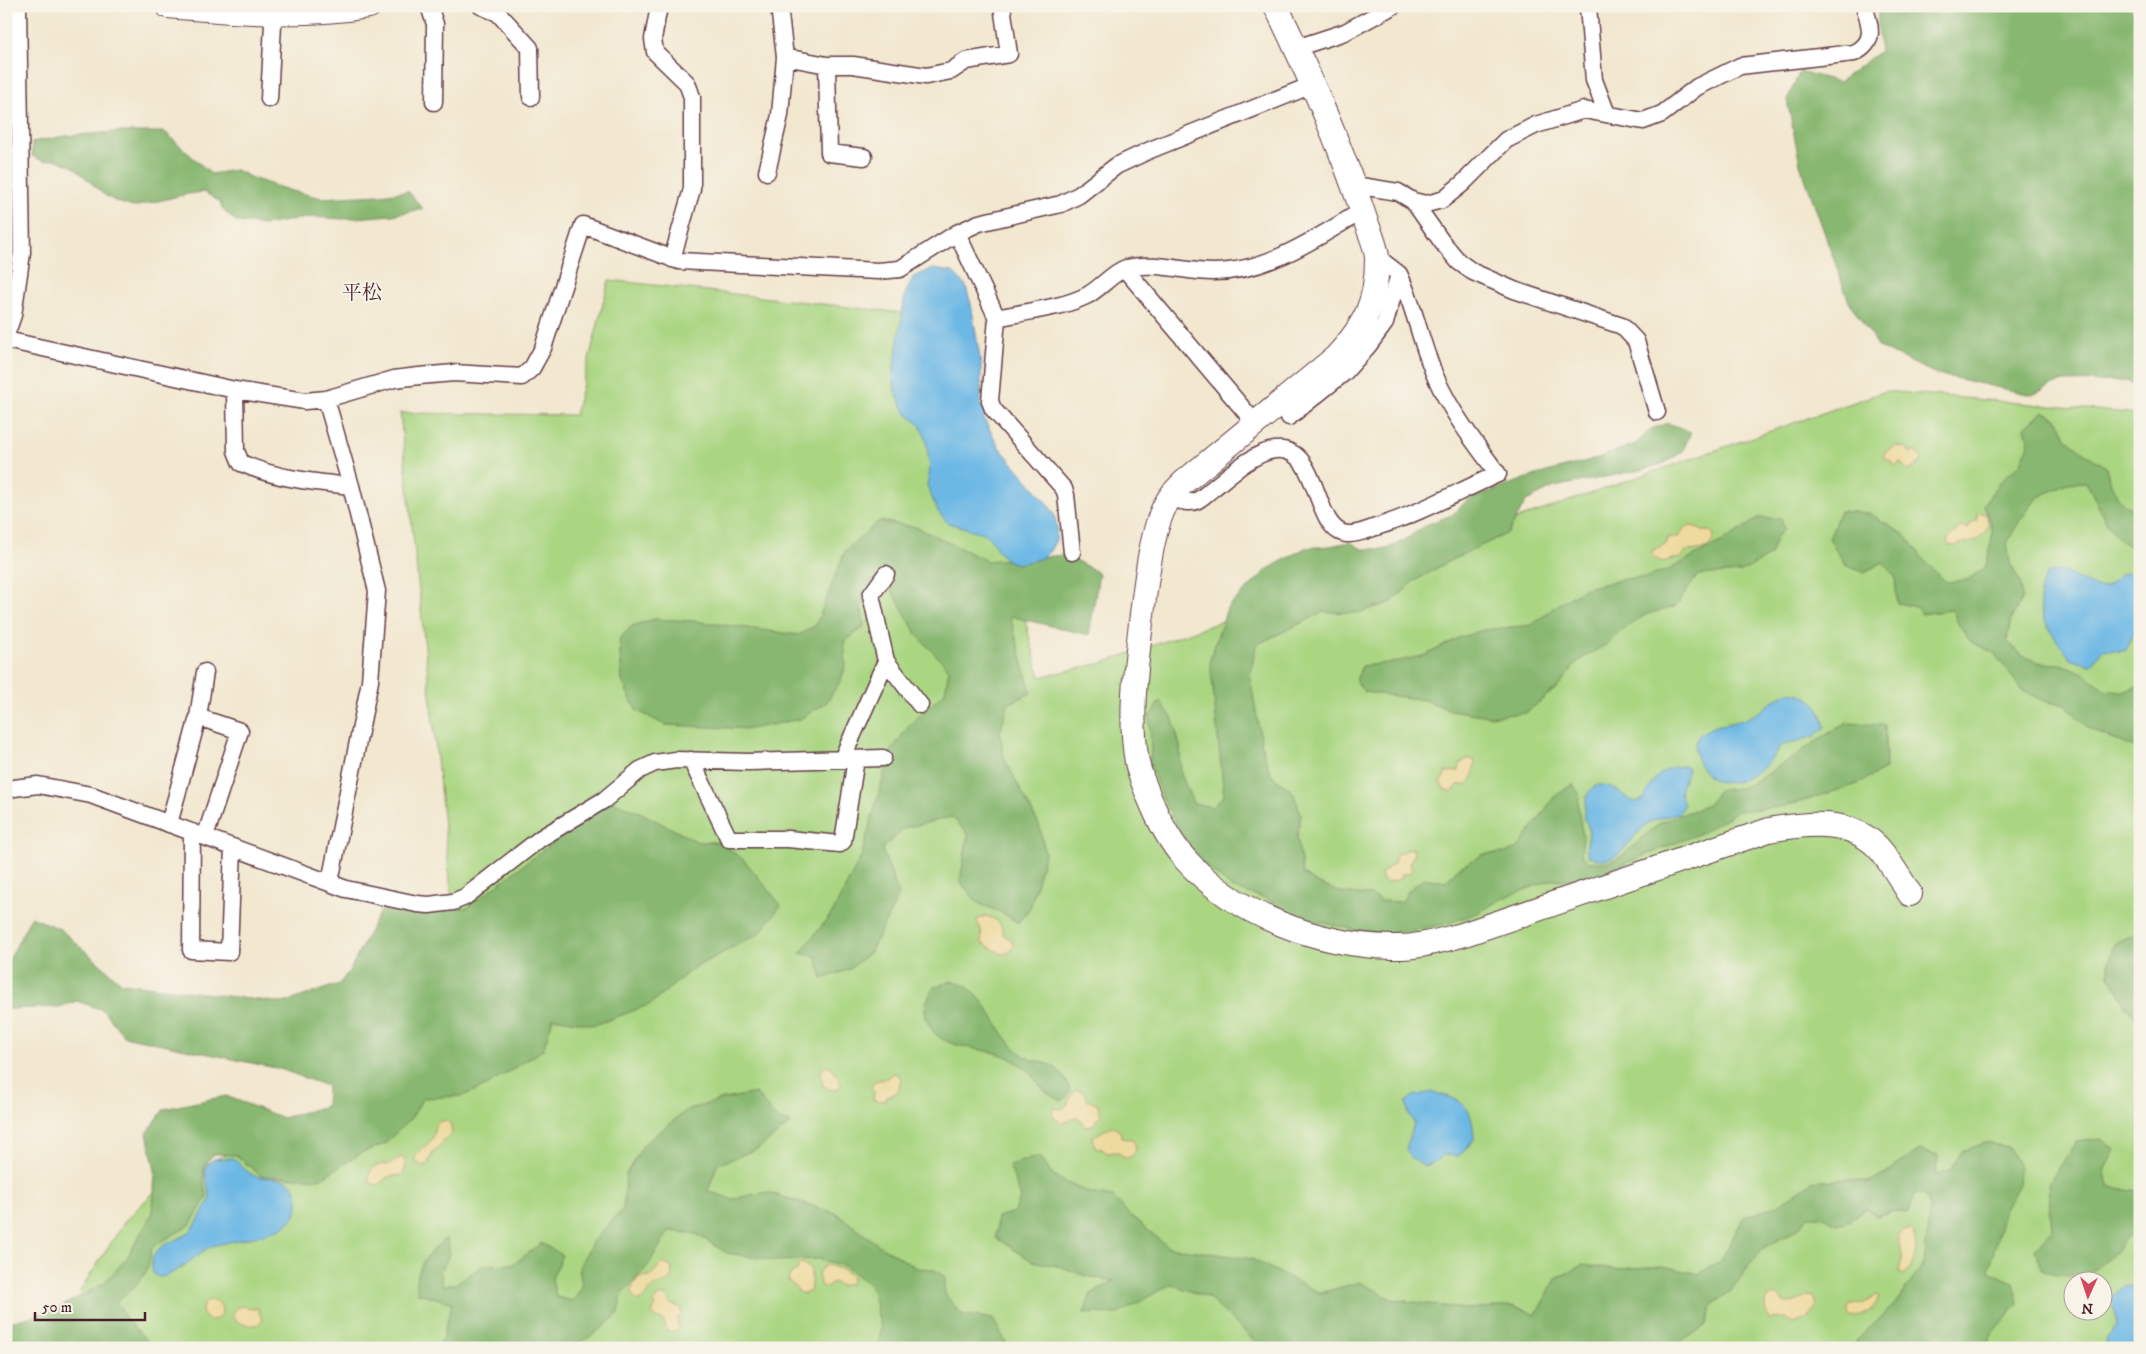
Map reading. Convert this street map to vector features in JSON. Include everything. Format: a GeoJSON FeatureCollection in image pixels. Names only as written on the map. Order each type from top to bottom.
{"type":"FeatureCollection","features":[{"type":"Feature","properties":{"kind":"street"},"geometry":{"type":"LineString","coordinates":[[6,335],[13,315],[22,253],[18,6]]}},
{"type":"Feature","properties":{"kind":"street"},"geometry":{"type":"LineString","coordinates":[[168,6],[221,11],[349,10],[370,6]]}},
{"type":"Feature","properties":{"kind":"street"},"geometry":{"type":"LineString","coordinates":[[429,6],[435,24],[434,102]]}},
{"type":"Feature","properties":{"kind":"street"},"geometry":{"type":"LineString","coordinates":[[481,6],[498,13],[530,48],[531,97]]}},
{"type":"Feature","properties":{"kind":"street"},"geometry":{"type":"LineString","coordinates":[[659,6],[653,38],[655,52],[687,83],[692,96],[692,189],[672,259]]}},
{"type":"Feature","properties":{"kind":"street"},"geometry":{"type":"LineString","coordinates":[[766,172],[780,115],[785,57],[779,6]]}},
{"type":"Feature","properties":{"kind":"street"},"geometry":{"type":"LineString","coordinates":[[785,57],[827,65],[853,65],[926,76],[951,71],[966,60],[1009,54],[1002,6]]}},
{"type":"Feature","properties":{"kind":"street"},"geometry":{"type":"LineString","coordinates":[[1276,6],[1296,48],[1354,186],[1377,257],[1375,287],[1368,314],[1352,339],[1336,357],[1184,482],[1170,498],[1160,518],[1154,538],[1141,624],[1134,691],[1137,762],[1155,812],[1184,858],[1204,877],[1258,913],[1284,925],[1331,939],[1372,946],[1421,945],[1462,935],[1769,830],[1811,823],[1827,824],[1864,836],[1880,850],[1910,894]]}},
{"type":"Feature","properties":{"kind":"street"},"geometry":{"type":"LineString","coordinates":[[1296,48],[1345,32],[1393,6]]}},
{"type":"Feature","properties":{"kind":"street"},"geometry":{"type":"LineString","coordinates":[[1588,6],[1594,80],[1607,114]]}},
{"type":"Feature","properties":{"kind":"street"},"geometry":{"type":"LineString","coordinates":[[1412,201],[1426,204],[1442,200],[1462,184],[1506,140],[1536,125],[1584,110],[1643,121],[1654,118],[1697,87],[1740,66],[1854,53],[1863,49],[1868,41],[1869,19],[1864,6]]}},
{"type":"Feature","properties":{"kind":"street"},"geometry":{"type":"LineString","coordinates":[[269,99],[274,10]]}},
{"type":"Feature","properties":{"kind":"street"},"geometry":{"type":"LineString","coordinates":[[827,65],[829,153],[864,157]]}},
{"type":"Feature","properties":{"kind":"street"},"geometry":{"type":"LineString","coordinates":[[6,340],[235,390],[305,401],[326,399],[394,379],[419,376],[454,374],[522,377],[532,368],[543,348],[583,225],[679,261],[878,271],[900,269],[957,234],[979,223],[1000,216],[1061,204],[1080,195],[1116,166],[1150,150],[1312,85]]}},
{"type":"Feature","properties":{"kind":"street"},"geometry":{"type":"LineString","coordinates":[[1354,186],[1398,192],[1412,201],[1459,262],[1473,272],[1514,290],[1622,326],[1636,341],[1658,412]]}},
{"type":"Feature","properties":{"kind":"street"},"geometry":{"type":"LineString","coordinates":[[997,318],[1069,303],[1088,295],[1125,268],[1151,266],[1212,272],[1238,271],[1268,262],[1302,246],[1362,211]]}},
{"type":"Feature","properties":{"kind":"street"},"geometry":{"type":"LineString","coordinates":[[957,234],[997,318],[990,401],[993,410],[1064,489],[1072,552]]}},
{"type":"Feature","properties":{"kind":"street"},"geometry":{"type":"LineString","coordinates":[[1170,498],[1186,502],[1196,501],[1244,465],[1266,452],[1283,450],[1302,462],[1310,475],[1330,524],[1341,533],[1350,535],[1387,524],[1434,506],[1467,487],[1498,474],[1449,406],[1435,377],[1407,291],[1399,274],[1377,257]]}},
{"type":"Feature","properties":{"kind":"street"},"geometry":{"type":"LineString","coordinates":[[1125,268],[1255,423]]}},
{"type":"Feature","properties":{"kind":"street"},"geometry":{"type":"LineString","coordinates":[[1289,418],[1345,372],[1368,346],[1385,323],[1399,274]]}},
{"type":"Feature","properties":{"kind":"street"},"geometry":{"type":"LineString","coordinates":[[235,390],[236,451],[242,463],[258,470],[296,480],[351,486]]}},
{"type":"Feature","properties":{"kind":"street"},"geometry":{"type":"LineString","coordinates":[[326,399],[351,486],[376,591],[370,681],[330,882]]}},
{"type":"Feature","properties":{"kind":"street"},"geometry":{"type":"LineString","coordinates":[[886,574],[871,595],[886,661],[920,705]]}},
{"type":"Feature","properties":{"kind":"street"},"geometry":{"type":"LineString","coordinates":[[690,760],[729,839],[788,839],[840,844],[843,841],[849,759],[886,661]]}},
{"type":"Feature","properties":{"kind":"street"},"geometry":{"type":"LineString","coordinates":[[169,824],[198,717],[205,672]]}},
{"type":"Feature","properties":{"kind":"street"},"geometry":{"type":"LineString","coordinates":[[198,717],[240,730],[199,834],[191,950],[229,952],[233,847]]}},
{"type":"Feature","properties":{"kind":"street"},"geometry":{"type":"LineString","coordinates":[[6,789],[38,785],[91,795],[346,889],[428,905],[454,902],[477,889],[541,838],[604,800],[640,770],[667,761],[749,762],[883,758]]}},
{"type":"Feature","properties":{"kind":"green space"},"geometry":{"type":"Polygon","coordinates":[[[1877,6],[2129,6],[2133,11],[2140,56],[2140,386],[2127,381],[2060,382],[2032,395],[1936,374],[1879,347],[1849,302],[1800,164],[1787,100],[1800,71],[1839,82],[1880,51],[1877,6]]]}},
{"type":"Feature","properties":{"kind":"green space"},"geometry":{"type":"Polygon","coordinates":[[[115,132],[165,132],[211,174],[236,170],[252,178],[288,190],[322,198],[380,195],[408,191],[423,209],[392,215],[343,219],[311,217],[264,225],[237,222],[222,209],[220,202],[204,192],[187,194],[133,207],[115,201],[103,194],[74,167],[55,159],[44,161],[32,156],[32,142],[65,136],[115,132]]]}},
{"type":"Feature","properties":{"kind":"green space"},"geometry":{"type":"Polygon","coordinates":[[[609,280],[921,315],[993,499],[1040,677],[1102,663],[1886,391],[2140,414],[2140,1348],[103,1348],[80,1291],[125,1221],[161,1185],[467,1041],[400,413],[575,415],[609,280]]]}},
{"type":"Feature","properties":{"kind":"green space"},"geometry":{"type":"Polygon","coordinates":[[[2043,411],[2057,418],[2067,439],[2106,467],[2113,489],[2117,495],[2126,505],[2140,512],[2140,552],[2129,546],[2112,531],[2086,482],[2067,483],[2037,498],[2020,520],[2007,543],[2010,563],[2020,582],[2022,599],[2011,619],[2007,641],[2024,657],[2042,663],[2061,664],[2086,674],[2104,690],[2122,692],[2140,686],[2140,750],[2089,729],[2065,705],[2044,701],[2023,691],[1994,653],[1971,642],[1952,610],[1922,614],[1916,607],[1897,603],[1895,576],[1883,562],[1865,573],[1845,565],[1829,538],[1840,511],[1869,513],[1905,535],[1925,561],[1946,582],[1967,580],[1985,568],[1991,547],[1992,527],[1984,505],[1995,488],[2020,465],[2029,444],[2025,427],[2043,411]]]}},
{"type":"Feature","properties":{"kind":"green space"},"geometry":{"type":"Polygon","coordinates":[[[1668,423],[1691,432],[1682,452],[1665,463],[1641,470],[1554,487],[1526,501],[1508,533],[1453,559],[1413,582],[1392,602],[1358,613],[1324,612],[1256,645],[1250,677],[1263,751],[1271,775],[1293,792],[1301,814],[1297,837],[1303,874],[1317,883],[1342,893],[1371,895],[1381,901],[1402,902],[1408,891],[1425,878],[1446,882],[1458,868],[1484,854],[1506,853],[1519,847],[1554,797],[1573,784],[1579,794],[1578,808],[1583,837],[1581,854],[1588,862],[1610,862],[1622,856],[1661,822],[1708,805],[1718,790],[1742,788],[1847,723],[1885,725],[1886,768],[1858,784],[1816,797],[1781,807],[1738,811],[1703,832],[1589,878],[1551,880],[1503,898],[1478,913],[1448,923],[1416,930],[1369,933],[1293,916],[1267,899],[1232,888],[1204,865],[1184,837],[1162,798],[1150,763],[1149,717],[1160,701],[1172,717],[1180,746],[1181,774],[1193,803],[1212,807],[1224,796],[1210,660],[1227,608],[1268,569],[1305,548],[1350,542],[1362,549],[1387,549],[1428,524],[1452,515],[1467,500],[1536,475],[1595,459],[1635,444],[1651,429],[1668,423]]]}},
{"type":"Feature","properties":{"kind":"green space"},"geometry":{"type":"Polygon","coordinates":[[[1758,518],[1781,518],[1784,529],[1776,538],[1770,555],[1742,572],[1698,575],[1675,607],[1647,614],[1623,629],[1607,644],[1578,661],[1560,685],[1526,713],[1489,716],[1450,710],[1425,700],[1364,692],[1356,680],[1362,666],[1395,662],[1426,655],[1456,639],[1483,630],[1532,625],[1556,606],[1586,588],[1624,579],[1647,577],[1670,569],[1730,537],[1758,518]]]}},
{"type":"Feature","properties":{"kind":"green space"},"geometry":{"type":"Polygon","coordinates":[[[879,521],[916,527],[987,561],[1066,555],[1099,573],[1089,635],[1010,616],[1031,693],[1008,704],[1000,732],[1004,758],[1040,827],[1045,853],[1030,908],[1018,923],[1001,912],[979,904],[960,882],[968,834],[952,817],[905,828],[882,849],[899,895],[871,951],[850,969],[822,979],[817,957],[800,953],[833,912],[861,857],[890,753],[910,724],[945,692],[949,669],[917,635],[886,580],[871,585],[861,605],[864,627],[844,642],[846,665],[841,680],[826,703],[800,719],[750,729],[665,725],[636,710],[622,681],[619,639],[632,626],[654,619],[695,621],[799,635],[816,625],[845,551],[879,521]]]}},
{"type":"Feature","properties":{"kind":"green space"},"geometry":{"type":"Polygon","coordinates":[[[609,800],[639,812],[698,842],[720,842],[744,860],[781,905],[760,933],[692,969],[651,1004],[595,1025],[553,1018],[543,1050],[486,1086],[462,1096],[423,1098],[412,1117],[385,1144],[361,1153],[320,1179],[261,1176],[236,1155],[214,1154],[204,1165],[204,1182],[207,1197],[190,1225],[152,1247],[145,1274],[137,1284],[116,1302],[127,1320],[154,1348],[6,1348],[6,1323],[55,1310],[103,1284],[127,1258],[153,1212],[155,1170],[147,1133],[164,1109],[226,1096],[283,1118],[326,1106],[327,1086],[280,1069],[124,1036],[103,1010],[77,1001],[59,1007],[6,1009],[6,966],[31,917],[60,929],[122,983],[283,1003],[339,984],[350,970],[380,911],[467,908],[609,800]]]}},
{"type":"Feature","properties":{"kind":"green space"},"geometry":{"type":"Polygon","coordinates":[[[2134,934],[2140,938],[2140,1023],[2125,1006],[2119,991],[2109,976],[2109,961],[2114,944],[2134,934]]]}},
{"type":"Feature","properties":{"kind":"green space"},"geometry":{"type":"Polygon","coordinates":[[[953,981],[966,986],[978,996],[1017,1050],[1028,1058],[1048,1064],[1060,1072],[1068,1084],[1070,1093],[1062,1101],[1042,1089],[1028,1071],[1009,1058],[988,1051],[953,1044],[934,1033],[926,1017],[927,1001],[934,987],[953,981]]]}},
{"type":"Feature","properties":{"kind":"green space"},"geometry":{"type":"Polygon","coordinates":[[[756,1093],[776,1118],[792,1123],[757,1149],[717,1165],[708,1191],[731,1199],[767,1192],[836,1213],[877,1244],[917,1268],[933,1269],[945,1277],[945,1294],[961,1314],[993,1319],[1009,1348],[878,1348],[881,1328],[871,1286],[845,1266],[818,1259],[776,1261],[727,1253],[696,1234],[669,1231],[647,1267],[622,1294],[619,1313],[601,1329],[573,1348],[440,1348],[452,1303],[418,1294],[417,1285],[423,1262],[446,1238],[449,1247],[448,1255],[440,1271],[443,1286],[455,1284],[484,1265],[514,1264],[541,1243],[562,1255],[552,1278],[556,1297],[573,1301],[582,1287],[579,1267],[593,1241],[623,1209],[626,1174],[644,1144],[687,1110],[724,1099],[756,1093]]]}},
{"type":"Feature","properties":{"kind":"green space"},"geometry":{"type":"Polygon","coordinates":[[[2101,1139],[2115,1150],[2104,1171],[2110,1187],[2140,1191],[2140,1230],[2127,1238],[2104,1263],[2096,1268],[2088,1272],[2064,1272],[2064,1275],[2062,1275],[2043,1271],[2035,1250],[2052,1230],[2048,1183],[2063,1163],[2075,1142],[2101,1139]]]}},
{"type":"Feature","properties":{"kind":"green space"},"geometry":{"type":"Polygon","coordinates":[[[1985,1143],[2009,1147],[2019,1167],[2018,1186],[2004,1211],[1989,1271],[2013,1282],[2018,1303],[1993,1332],[1984,1348],[1851,1348],[1895,1304],[1924,1264],[1930,1206],[1925,1194],[1915,1194],[1908,1213],[1892,1211],[1877,1216],[1865,1208],[1850,1220],[1837,1224],[1821,1216],[1808,1216],[1798,1229],[1761,1250],[1730,1292],[1712,1305],[1706,1325],[1673,1348],[1262,1348],[1209,1298],[1171,1284],[1118,1314],[1084,1313],[1091,1294],[1114,1281],[1085,1276],[1062,1267],[1032,1261],[996,1238],[997,1217],[1014,1212],[1021,1197],[1009,1165],[1040,1156],[1053,1176],[1089,1193],[1113,1197],[1129,1214],[1168,1247],[1252,1259],[1320,1293],[1360,1282],[1392,1299],[1465,1309],[1512,1306],[1536,1314],[1556,1279],[1582,1265],[1617,1269],[1663,1266],[1699,1274],[1721,1260],[1744,1217],[1779,1205],[1812,1182],[1846,1179],[1869,1182],[1891,1170],[1919,1150],[1938,1156],[1936,1175],[1950,1171],[1962,1151],[1985,1143]]]}},
{"type":"Feature","properties":{"kind":"sand"},"geometry":{"type":"Polygon","coordinates":[[[1897,446],[1907,448],[1910,453],[1915,452],[1922,458],[1921,462],[1908,471],[1900,462],[1896,466],[1893,465],[1890,460],[1883,457],[1885,452],[1897,446]]]}},
{"type":"Feature","properties":{"kind":"sand"},"geometry":{"type":"Polygon","coordinates":[[[1977,514],[1986,514],[1989,525],[1979,539],[1956,546],[1948,545],[1947,541],[1960,527],[1968,528],[1971,523],[1977,520],[1977,514]]]}},
{"type":"Feature","properties":{"kind":"sand"},"geometry":{"type":"Polygon","coordinates":[[[1693,526],[1714,534],[1713,540],[1708,547],[1700,550],[1686,551],[1679,559],[1665,561],[1660,561],[1652,555],[1652,551],[1665,544],[1668,537],[1678,537],[1684,528],[1693,526]]]}},
{"type":"Feature","properties":{"kind":"sand"},"geometry":{"type":"Polygon","coordinates":[[[1467,759],[1475,760],[1473,777],[1466,785],[1458,785],[1452,792],[1444,789],[1441,783],[1446,772],[1459,771],[1460,764],[1467,759]]]}},
{"type":"Feature","properties":{"kind":"sand"},"geometry":{"type":"Polygon","coordinates":[[[1412,848],[1415,854],[1410,862],[1412,868],[1409,874],[1402,874],[1400,879],[1388,883],[1383,880],[1381,874],[1394,863],[1396,854],[1412,848]]]}},
{"type":"Feature","properties":{"kind":"sand"},"geometry":{"type":"Polygon","coordinates":[[[986,916],[998,922],[1003,934],[1011,940],[1014,945],[1010,952],[1002,954],[982,943],[981,929],[977,922],[978,919],[986,916]]]}},
{"type":"Feature","properties":{"kind":"sand"},"geometry":{"type":"Polygon","coordinates":[[[828,1065],[834,1071],[841,1086],[837,1089],[823,1086],[821,1074],[828,1065]]]}},
{"type":"Feature","properties":{"kind":"sand"},"geometry":{"type":"Polygon","coordinates":[[[897,1073],[901,1079],[898,1092],[888,1096],[883,1101],[873,1100],[874,1092],[871,1089],[874,1081],[885,1079],[897,1073]]]}},
{"type":"Feature","properties":{"kind":"sand"},"geometry":{"type":"Polygon","coordinates":[[[1076,1090],[1084,1093],[1087,1100],[1098,1105],[1101,1114],[1093,1125],[1086,1127],[1079,1118],[1074,1118],[1064,1123],[1059,1122],[1052,1115],[1054,1108],[1059,1109],[1066,1106],[1076,1090]]]}},
{"type":"Feature","properties":{"kind":"sand"},"geometry":{"type":"Polygon","coordinates":[[[440,1121],[447,1121],[451,1125],[452,1133],[435,1151],[428,1164],[421,1165],[416,1163],[416,1156],[432,1139],[435,1127],[440,1121]]]}},
{"type":"Feature","properties":{"kind":"sand"},"geometry":{"type":"Polygon","coordinates":[[[1111,1126],[1120,1131],[1123,1138],[1131,1139],[1135,1143],[1133,1155],[1125,1158],[1118,1152],[1107,1153],[1095,1147],[1093,1137],[1111,1126]]]}},
{"type":"Feature","properties":{"kind":"sand"},"geometry":{"type":"Polygon","coordinates":[[[401,1157],[405,1159],[406,1167],[402,1175],[387,1177],[379,1185],[370,1183],[369,1175],[373,1168],[383,1164],[387,1165],[401,1157]]]}},
{"type":"Feature","properties":{"kind":"sand"},"geometry":{"type":"Polygon","coordinates":[[[1903,1230],[1910,1230],[1914,1234],[1916,1245],[1915,1257],[1911,1267],[1902,1275],[1899,1272],[1902,1256],[1898,1234],[1903,1230]]]}},
{"type":"Feature","properties":{"kind":"sand"},"geometry":{"type":"Polygon","coordinates":[[[664,1263],[672,1268],[671,1279],[655,1286],[639,1301],[635,1299],[632,1293],[634,1283],[639,1277],[650,1276],[664,1263]]]}},
{"type":"Feature","properties":{"kind":"sand"},"geometry":{"type":"Polygon","coordinates":[[[802,1263],[811,1269],[811,1290],[805,1294],[800,1293],[788,1280],[790,1274],[797,1271],[798,1265],[802,1263]]]}},
{"type":"Feature","properties":{"kind":"sand"},"geometry":{"type":"Polygon","coordinates":[[[826,1265],[842,1269],[852,1276],[850,1284],[841,1286],[833,1282],[825,1288],[820,1285],[818,1272],[826,1265]]]}},
{"type":"Feature","properties":{"kind":"sand"},"geometry":{"type":"Polygon","coordinates":[[[659,1295],[666,1297],[671,1304],[680,1307],[682,1314],[677,1319],[679,1328],[673,1333],[667,1331],[663,1320],[656,1318],[652,1313],[655,1306],[653,1303],[659,1295]]]}},
{"type":"Feature","properties":{"kind":"sand"},"geometry":{"type":"Polygon","coordinates":[[[1776,1295],[1782,1301],[1788,1303],[1799,1301],[1808,1296],[1814,1297],[1816,1307],[1808,1318],[1793,1323],[1786,1318],[1769,1319],[1765,1304],[1768,1298],[1776,1295]]]}},
{"type":"Feature","properties":{"kind":"sand"},"geometry":{"type":"Polygon","coordinates":[[[1876,1296],[1879,1297],[1869,1311],[1861,1316],[1852,1318],[1848,1314],[1850,1305],[1863,1304],[1876,1296]]]}},
{"type":"Feature","properties":{"kind":"sand"},"geometry":{"type":"Polygon","coordinates":[[[212,1300],[219,1303],[222,1310],[219,1317],[212,1320],[205,1317],[202,1310],[205,1303],[212,1300]]]}},
{"type":"Feature","properties":{"kind":"sand"},"geometry":{"type":"Polygon","coordinates":[[[242,1306],[253,1309],[258,1308],[262,1320],[259,1324],[244,1324],[234,1319],[232,1316],[237,1307],[242,1306]]]}},
{"type":"Feature","properties":{"kind":"water"},"geometry":{"type":"Polygon","coordinates":[[[933,269],[953,272],[965,284],[971,304],[981,364],[981,405],[986,414],[983,417],[999,447],[1048,504],[1055,516],[1056,540],[1050,551],[1040,559],[1018,564],[1006,560],[986,534],[948,523],[939,513],[927,485],[930,470],[926,439],[920,425],[907,414],[900,402],[895,390],[893,375],[905,294],[913,277],[933,269]]]}},
{"type":"Feature","properties":{"kind":"water"},"geometry":{"type":"Polygon","coordinates":[[[2060,571],[2100,588],[2108,586],[2119,576],[2127,572],[2137,590],[2139,610],[2135,631],[2126,650],[2102,650],[2091,665],[2071,659],[2056,640],[2044,620],[2041,609],[2042,586],[2047,574],[2060,571]]]}},
{"type":"Feature","properties":{"kind":"water"},"geometry":{"type":"Polygon","coordinates":[[[1788,692],[1809,698],[1814,702],[1825,727],[1815,736],[1780,746],[1769,762],[1743,780],[1724,783],[1709,777],[1700,766],[1695,752],[1696,740],[1700,735],[1714,727],[1748,718],[1788,692]]]}},
{"type":"Feature","properties":{"kind":"water"},"geometry":{"type":"Polygon","coordinates":[[[1683,766],[1688,768],[1681,789],[1684,804],[1679,813],[1659,818],[1649,823],[1641,829],[1623,850],[1609,859],[1588,856],[1589,830],[1584,817],[1590,790],[1597,785],[1608,786],[1635,802],[1644,799],[1654,781],[1662,772],[1683,766]]]}},
{"type":"Feature","properties":{"kind":"water"},"geometry":{"type":"Polygon","coordinates":[[[1433,1092],[1452,1098],[1465,1106],[1472,1119],[1474,1140],[1459,1156],[1442,1155],[1433,1163],[1424,1166],[1410,1157],[1408,1152],[1407,1143],[1414,1123],[1406,1102],[1413,1096],[1433,1092]]]}},
{"type":"Feature","properties":{"kind":"water"},"geometry":{"type":"Polygon","coordinates":[[[233,1158],[253,1175],[277,1178],[293,1185],[296,1191],[298,1206],[293,1218],[282,1227],[268,1233],[210,1247],[179,1269],[161,1277],[155,1275],[152,1268],[154,1255],[163,1246],[191,1231],[210,1199],[205,1172],[207,1165],[214,1159],[233,1158]]]}},
{"type":"Feature","properties":{"kind":"water"},"geometry":{"type":"Polygon","coordinates":[[[2130,1286],[2140,1295],[2140,1348],[2104,1348],[2107,1337],[2117,1325],[2114,1294],[2122,1287],[2130,1286]]]}},
{"type":"Feature","properties":{"kind":"district","name":"平松"},"geometry":{"type":"Point","coordinates":[362,292]}}]}
